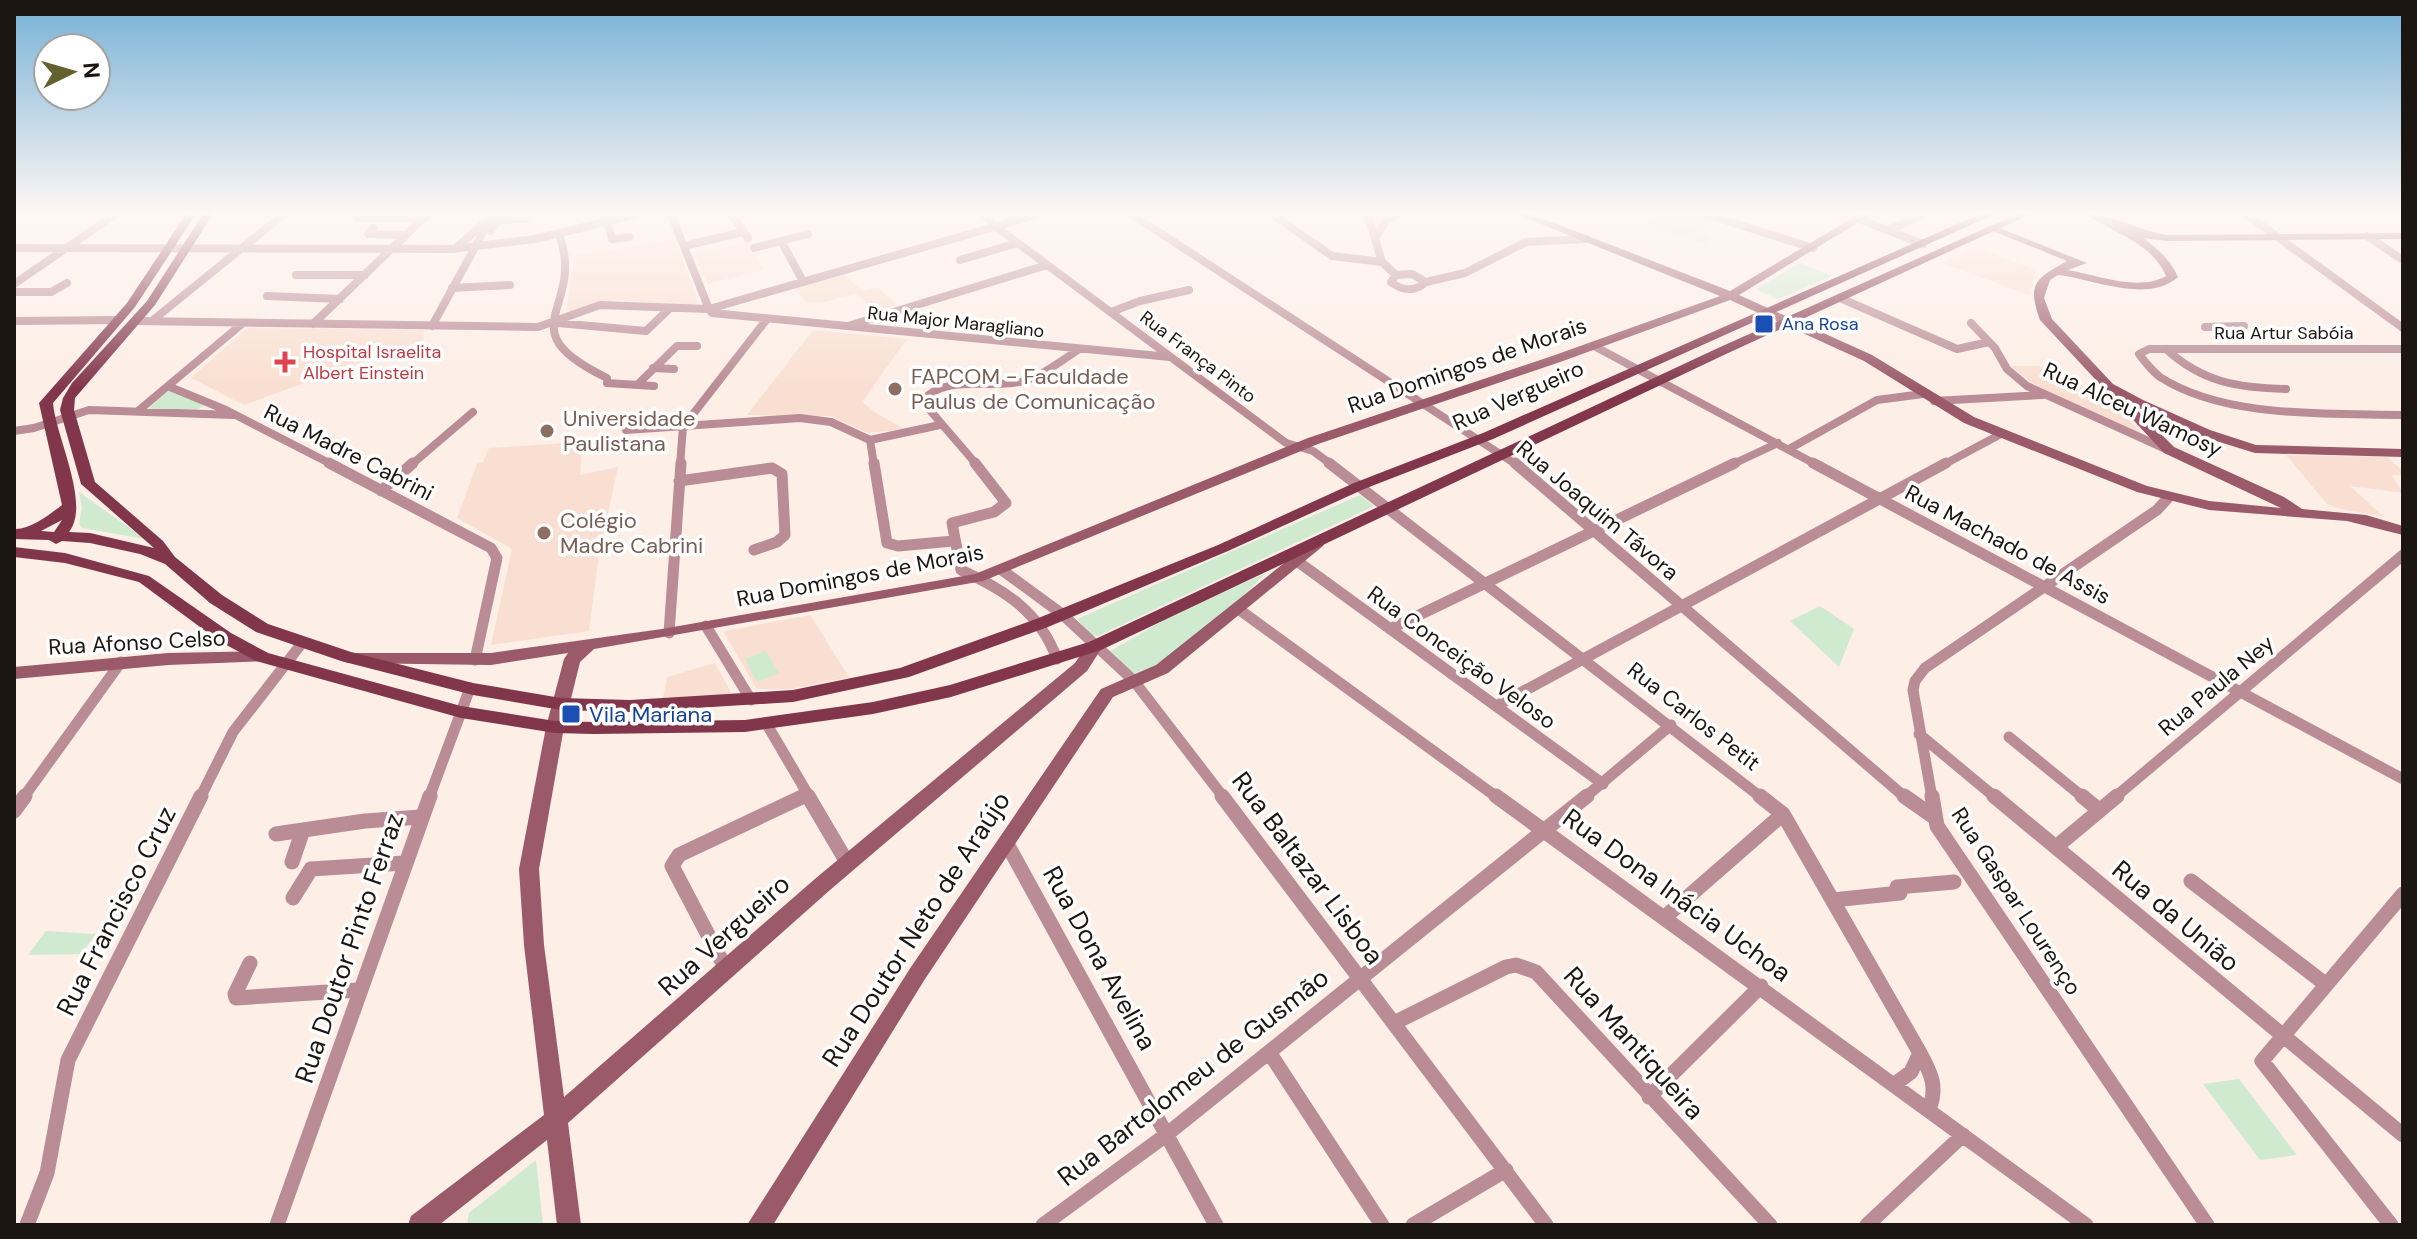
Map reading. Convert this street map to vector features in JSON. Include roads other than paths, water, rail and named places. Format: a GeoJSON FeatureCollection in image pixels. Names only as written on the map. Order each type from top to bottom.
{"type":"FeatureCollection","features":[{"type":"Feature","properties":{"kind":"main road"},"geometry":{"type":"LineString","coordinates":[[50,555],[57,535],[68,524],[68,508],[47,424],[46,403],[143,290],[154,272]]}},
{"type":"Feature","properties":{"kind":"main road"},"geometry":{"type":"LineString","coordinates":[[170,561],[158,544],[88,484],[68,401],[159,292],[171,272]]}},
{"type":"Feature","properties":{"kind":"main road","name":"Rua Vergueiro"},"geometry":{"type":"LineString","coordinates":[[347,657],[470,688],[561,704],[656,706],[751,700],[793,696],[903,673],[1042,623],[1223,548],[1359,486],[1479,440],[1859,272]]}},
{"type":"Feature","properties":{"kind":"main road","name":"Rua Vergueiro"},"geometry":{"type":"LineString","coordinates":[[1095,646],[1501,454],[1898,272]]}},
{"type":"Feature","properties":{"kind":"main road"},"geometry":{"type":"LineString","coordinates":[[17,534],[43,526],[68,508]]}},
{"type":"Feature","properties":{"kind":"main road","name":"Rua Domingos de Morais"},"geometry":{"type":"LineString","coordinates":[[17,534],[57,535],[116,543],[170,561],[216,599],[250,621],[302,643],[347,657]]}},
{"type":"Feature","properties":{"kind":"main road"},"geometry":{"type":"LineString","coordinates":[[14,552],[50,555],[99,565],[144,579],[225,637],[262,657],[286,665],[461,712],[555,727],[766,723],[873,708],[926,697],[1095,646]]}},
{"type":"Feature","properties":{"kind":"street"},"geometry":{"type":"LineString","coordinates":[[14,284],[32,272]]}},
{"type":"Feature","properties":{"kind":"street"},"geometry":{"type":"LineString","coordinates":[[152,321],[213,272]]}},
{"type":"Feature","properties":{"kind":"street"},"geometry":{"type":"LineString","coordinates":[[313,324],[368,272]]}},
{"type":"Feature","properties":{"kind":"street"},"geometry":{"type":"LineString","coordinates":[[432,326],[462,272]]}},
{"type":"Feature","properties":{"kind":"street"},"geometry":{"type":"LineString","coordinates":[[569,272],[553,323],[553,337],[561,352],[582,368],[607,378],[605,381],[609,384],[623,382],[654,386]]}},
{"type":"Feature","properties":{"kind":"street"},"geometry":{"type":"LineString","coordinates":[[694,272],[709,309],[835,272]]}},
{"type":"Feature","properties":{"kind":"street"},"geometry":{"type":"LineString","coordinates":[[798,272],[803,281]]}},
{"type":"Feature","properties":{"kind":"street"},"geometry":{"type":"LineString","coordinates":[[843,327],[1025,272]]}},
{"type":"Feature","properties":{"kind":"street","name":"Rua França Pinto"},"geometry":{"type":"LineString","coordinates":[[1056,272],[1286,443],[1313,451],[1359,486]]}},
{"type":"Feature","properties":{"kind":"street","name":"Rua Joaquim Távora"},"geometry":{"type":"LineString","coordinates":[[1220,272],[1501,454],[1924,812],[1934,817]]}},
{"type":"Feature","properties":{"kind":"street"},"geometry":{"type":"LineString","coordinates":[[1393,272],[1396,275],[1412,274],[1426,282],[1458,279],[1470,272]]}},
{"type":"Feature","properties":{"kind":"street"},"geometry":{"type":"LineString","coordinates":[[1669,272],[1868,358],[1929,397],[2001,434],[2168,498],[2244,510],[2334,514],[2403,531]]}},
{"type":"Feature","properties":{"kind":"street","name":"Rua Domingos de Morais"},"geometry":{"type":"LineString","coordinates":[[347,657],[475,660],[589,646],[978,578],[1299,446],[1731,296],[1772,272]]}},
{"type":"Feature","properties":{"kind":"street"},"geometry":{"type":"LineString","coordinates":[[2169,450],[2062,339],[2041,310],[2038,298],[2041,286],[2053,272],[2084,274],[2137,285],[2158,284],[2172,277],[2171,272]]}},
{"type":"Feature","properties":{"kind":"street"},"geometry":{"type":"LineString","coordinates":[[2104,272],[2137,285]]}},
{"type":"Feature","properties":{"kind":"street"},"geometry":{"type":"LineString","coordinates":[[2326,272],[2403,328]]}},
{"type":"Feature","properties":{"kind":"street"},"geometry":{"type":"LineString","coordinates":[[296,275],[365,275]]}},
{"type":"Feature","properties":{"kind":"street"},"geometry":{"type":"LineString","coordinates":[[1396,275],[1391,282],[1404,289],[1418,289],[1426,282]]}},
{"type":"Feature","properties":{"kind":"street"},"geometry":{"type":"LineString","coordinates":[[14,292],[51,292],[67,283]]}},
{"type":"Feature","properties":{"kind":"street"},"geometry":{"type":"LineString","coordinates":[[452,288],[510,285]]}},
{"type":"Feature","properties":{"kind":"street"},"geometry":{"type":"LineString","coordinates":[[1111,312],[1140,301],[1189,290]]}},
{"type":"Feature","properties":{"kind":"street"},"geometry":{"type":"LineString","coordinates":[[267,296],[340,299]]}},
{"type":"Feature","properties":{"kind":"street"},"geometry":{"type":"LineString","coordinates":[[1840,298],[1957,349],[1989,342]]}},
{"type":"Feature","properties":{"kind":"street","name":"Rua Major Maragliano"},"geometry":{"type":"LineString","coordinates":[[553,323],[600,305],[709,309],[712,313],[843,327],[1170,357]]}},
{"type":"Feature","properties":{"kind":"street"},"geometry":{"type":"LineString","coordinates":[[135,321],[538,327],[553,323],[646,331],[669,309]]}},
{"type":"Feature","properties":{"kind":"street"},"geometry":{"type":"LineString","coordinates":[[2386,315],[2403,315]]}},
{"type":"Feature","properties":{"kind":"street"},"geometry":{"type":"LineString","coordinates":[[669,633],[683,427],[767,319]]}},
{"type":"Feature","properties":{"kind":"street"},"geometry":{"type":"LineString","coordinates":[[14,321],[118,320]]}},
{"type":"Feature","properties":{"kind":"street"},"geometry":{"type":"LineString","coordinates":[[138,411],[243,323]]}},
{"type":"Feature","properties":{"kind":"street","name":"Rua Alceu Wamosy"},"geometry":{"type":"LineString","coordinates":[[1971,323],[1989,342],[2007,369],[2043,395],[2279,500],[2296,511]]}},
{"type":"Feature","properties":{"kind":"street"},"geometry":{"type":"LineString","coordinates":[[2205,327],[2244,326]]}},
{"type":"Feature","properties":{"kind":"street"},"geometry":{"type":"LineString","coordinates":[[2224,327],[2251,349]]}},
{"type":"Feature","properties":{"kind":"street"},"geometry":{"type":"LineString","coordinates":[[638,384],[677,346],[697,346]]}},
{"type":"Feature","properties":{"kind":"street","name":"Rua Machado de Assis"},"geometry":{"type":"LineString","coordinates":[[1594,346],[2403,779]]}},
{"type":"Feature","properties":{"kind":"street"},"geometry":{"type":"LineString","coordinates":[[2286,389],[2241,387],[2210,381],[2191,371],[2166,349],[2141,351],[2139,354],[2145,366],[2168,383],[2205,398],[2285,409],[2403,415]]}},
{"type":"Feature","properties":{"kind":"street","name":"Rua Artur Sabóia"},"geometry":{"type":"LineString","coordinates":[[2166,349],[2403,349]]}},
{"type":"Feature","properties":{"kind":"street"},"geometry":{"type":"LineString","coordinates":[[1061,684],[1057,659],[1042,623],[994,585],[961,570],[951,530],[957,520],[994,512],[1006,503],[923,405],[930,391],[944,386],[998,385],[1024,380],[1078,350]]}},
{"type":"Feature","properties":{"kind":"street"},"geometry":{"type":"LineString","coordinates":[[653,368],[674,369]]}},
{"type":"Feature","properties":{"kind":"street","name":"Rua Madre Cabrini"},"geometry":{"type":"LineString","coordinates":[[170,387],[210,402],[495,552],[497,558],[475,660]]}},
{"type":"Feature","properties":{"kind":"street"},"geometry":{"type":"LineString","coordinates":[[2108,387],[2205,433],[2245,447],[2403,453]]}},
{"type":"Feature","properties":{"kind":"street"},"geometry":{"type":"LineString","coordinates":[[1789,449],[1877,400],[2043,395]]}},
{"type":"Feature","properties":{"kind":"street"},"geometry":{"type":"LineString","coordinates":[[193,414],[210,402]]}},
{"type":"Feature","properties":{"kind":"street"},"geometry":{"type":"LineString","coordinates":[[14,431],[89,410],[234,415]]}},
{"type":"Feature","properties":{"kind":"street"},"geometry":{"type":"LineString","coordinates":[[381,491],[473,412]]}},
{"type":"Feature","properties":{"kind":"street"},"geometry":{"type":"LineString","coordinates":[[626,430],[771,417],[800,418],[831,422],[870,440],[940,425]]}},
{"type":"Feature","properties":{"kind":"street"},"geometry":{"type":"LineString","coordinates":[[1496,706],[2001,434]]}},
{"type":"Feature","properties":{"kind":"street"},"geometry":{"type":"LineString","coordinates":[[870,440],[887,543],[898,546],[953,541]]}},
{"type":"Feature","properties":{"kind":"street"},"geometry":{"type":"LineString","coordinates":[[1390,629],[1778,443]]}},
{"type":"Feature","properties":{"kind":"street"},"geometry":{"type":"LineString","coordinates":[[679,481],[772,468],[780,470],[785,535],[777,542],[754,550]]}},
{"type":"Feature","properties":{"kind":"street","name":"Rua Carlos Petit"},"geometry":{"type":"LineString","coordinates":[[1359,486],[1783,814],[1936,1084],[1936,1095],[1929,1109]]}},
{"type":"Feature","properties":{"kind":"street","name":"Rua Gaspar Lourenço"},"geometry":{"type":"LineString","coordinates":[[2168,498],[2157,510],[1920,673],[1913,690],[1934,817],[2207,1225]]}},
{"type":"Feature","properties":{"kind":"street","name":"Rua Vergueiro"},"geometry":{"type":"LineString","coordinates":[[1237,608],[1318,543]]}},
{"type":"Feature","properties":{"kind":"street","name":"Rua Paula Ney"},"geometry":{"type":"LineString","coordinates":[[2056,847],[2403,555]]}},
{"type":"Feature","properties":{"kind":"street","name":"Rua Conceição Veloso"},"geometry":{"type":"LineString","coordinates":[[1297,561],[1603,784]]}},
{"type":"Feature","properties":{"kind":"street","name":"Rua Baltazar Lisboa"},"geometry":{"type":"LineString","coordinates":[[1002,570],[1062,614],[1134,681],[1396,1022],[1546,1225]]}},
{"type":"Feature","properties":{"kind":"street","name":"Rua Doutor Neto de Araújo"},"geometry":{"type":"LineString","coordinates":[[759,1225],[918,973],[1107,693],[1162,669],[1237,608]]}},
{"type":"Feature","properties":{"kind":"street","name":"Rua Dona Inácia Uchoa"},"geometry":{"type":"LineString","coordinates":[[1237,608],[1544,828],[2086,1225]]}},
{"type":"Feature","properties":{"kind":"street"},"geometry":{"type":"LineString","coordinates":[[706,626],[751,700]]}},
{"type":"Feature","properties":{"kind":"street","name":"Rua Francisco Cruz"},"geometry":{"type":"LineString","coordinates":[[27,1225],[47,1173],[68,1060],[233,732],[302,643]]}},
{"type":"Feature","properties":{"kind":"street"},"geometry":{"type":"LineString","coordinates":[[569,1225],[534,945],[529,869],[555,727],[572,659],[589,646]]}},
{"type":"Feature","properties":{"kind":"street","name":"Rua Vergueiro"},"geometry":{"type":"LineString","coordinates":[[420,1225],[556,1119],[848,864],[1081,667],[1095,646]]}},
{"type":"Feature","properties":{"kind":"street","name":"Rua Afonso Celso"},"geometry":{"type":"LineString","coordinates":[[14,673],[121,662],[262,657]]}},
{"type":"Feature","properties":{"kind":"street"},"geometry":{"type":"LineString","coordinates":[[14,811],[121,662]]}},
{"type":"Feature","properties":{"kind":"street","name":"Rua Doutor Pinto Ferraz"},"geometry":{"type":"LineString","coordinates":[[277,1225],[404,863],[470,688]]}},
{"type":"Feature","properties":{"kind":"street"},"geometry":{"type":"LineString","coordinates":[[766,723],[848,864]]}},
{"type":"Feature","properties":{"kind":"street","name":"Rua Bartolomeu de Gusmão"},"geometry":{"type":"LineString","coordinates":[[1043,1225],[1166,1135],[1544,828],[1603,784],[1671,725]]}},
{"type":"Feature","properties":{"kind":"street","name":"Rua da União"},"geometry":{"type":"LineString","coordinates":[[1919,734],[2403,1135]]}},
{"type":"Feature","properties":{"kind":"street"},"geometry":{"type":"LineString","coordinates":[[2009,737],[2099,810]]}},
{"type":"Feature","properties":{"kind":"street"},"geometry":{"type":"LineString","coordinates":[[727,971],[672,866],[673,861],[679,855],[808,794]]}},
{"type":"Feature","properties":{"kind":"street"},"geometry":{"type":"LineString","coordinates":[[1665,917],[1783,814]]}},
{"type":"Feature","properties":{"kind":"street"},"geometry":{"type":"LineString","coordinates":[[276,834],[421,817]]}},
{"type":"Feature","properties":{"kind":"street"},"geometry":{"type":"LineString","coordinates":[[292,862],[303,830]]}},
{"type":"Feature","properties":{"kind":"street","name":"Rua Dona Avelina"},"geometry":{"type":"LineString","coordinates":[[1006,842],[1216,1225]]}},
{"type":"Feature","properties":{"kind":"street"},"geometry":{"type":"LineString","coordinates":[[293,898],[311,869],[404,863]]}},
{"type":"Feature","properties":{"kind":"street"},"geometry":{"type":"LineString","coordinates":[[2191,881],[2324,983]]}},
{"type":"Feature","properties":{"kind":"street"},"geometry":{"type":"LineString","coordinates":[[1833,900],[1900,893],[1897,887],[1954,882]]}},
{"type":"Feature","properties":{"kind":"street"},"geometry":{"type":"LineString","coordinates":[[2391,1225],[2262,1061],[2324,983],[2403,894]]}},
{"type":"Feature","properties":{"kind":"street"},"geometry":{"type":"LineString","coordinates":[[250,963],[235,994],[236,998],[359,990]]}},
{"type":"Feature","properties":{"kind":"street","name":"Rua Mantiqueira"},"geometry":{"type":"LineString","coordinates":[[1396,1022],[1506,967],[1528,967],[1536,972],[1770,1225]]}},
{"type":"Feature","properties":{"kind":"street"},"geometry":{"type":"LineString","coordinates":[[1649,1097],[1761,986]]}},
{"type":"Feature","properties":{"kind":"street"},"geometry":{"type":"LineString","coordinates":[[1269,1052],[1382,1225]]}},
{"type":"Feature","properties":{"kind":"street"},"geometry":{"type":"LineString","coordinates":[[1895,1084],[1917,1066],[1920,1053]]}},
{"type":"Feature","properties":{"kind":"street"},"geometry":{"type":"LineString","coordinates":[[1867,1225],[1963,1135]]}},
{"type":"Feature","properties":{"kind":"street"},"geometry":{"type":"LineString","coordinates":[[1413,1225],[1506,1170]]}},
{"type":"Feature","properties":{"kind":"place","name":"Ana Rosa"},"geometry":{"type":"Point","coordinates":[1764,324]}},
{"type":"Feature","properties":{"kind":"place","name":"Hospital Israelita Albert Einstein"},"geometry":{"type":"Point","coordinates":[285,362]}},
{"type":"Feature","properties":{"kind":"place","name":"FAPCOM - Faculdade Paulus de Comunicação"},"geometry":{"type":"Point","coordinates":[895,389]}},
{"type":"Feature","properties":{"kind":"place","name":"Universidade Paulistana"},"geometry":{"type":"Point","coordinates":[547,431]}},
{"type":"Feature","properties":{"kind":"place","name":"Colégio Madre Cabrini"},"geometry":{"type":"Point","coordinates":[544,533]}},
{"type":"Feature","properties":{"kind":"place","name":"Vila Mariana"},"geometry":{"type":"Point","coordinates":[571,714]}}]}
